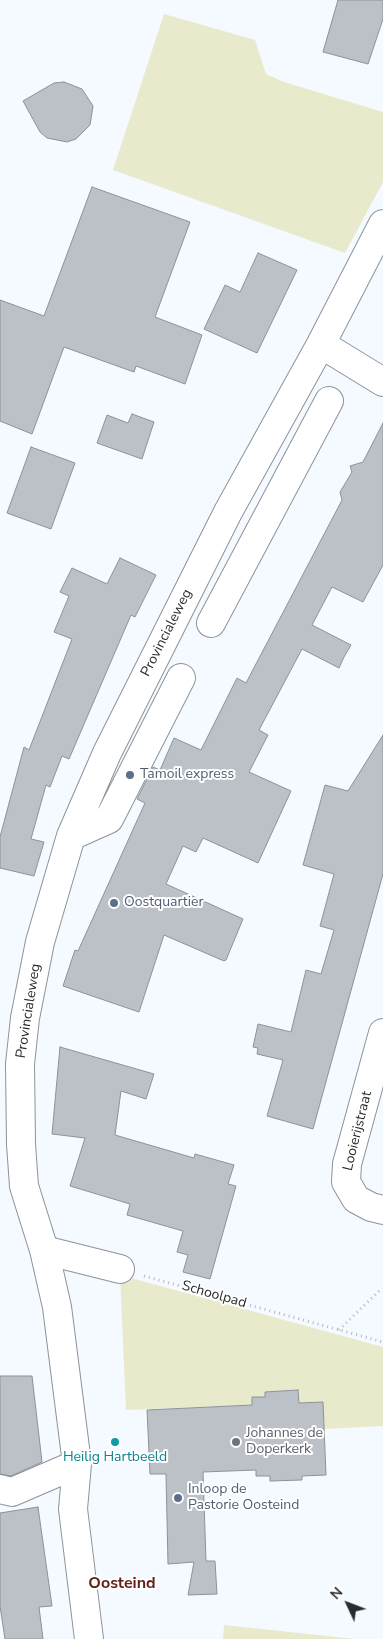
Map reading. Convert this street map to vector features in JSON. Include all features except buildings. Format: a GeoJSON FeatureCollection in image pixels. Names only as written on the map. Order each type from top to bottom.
{"type":"FeatureCollection","features":[{"type":"Feature","properties":{"kind":"street","name":"Provincialeweg"},"geometry":{"type":"LineString","coordinates":[[89,1639],[73,1509],[76,1464],[57,1307],[44,1250],[24,1186],[20,1144],[20,1064],[25,1018],[40,942],[72,836],[107,753],[228,512],[321,344],[383,224]]}},
{"type":"Feature","properties":{"kind":"street"},"geometry":{"type":"LineString","coordinates":[[321,344],[383,382]]}},
{"type":"Feature","properties":{"kind":"street"},"geometry":{"type":"LineString","coordinates":[[212,623],[329,400]]}},
{"type":"Feature","properties":{"kind":"street"},"geometry":{"type":"LineString","coordinates":[[274,429],[306,443]]}},
{"type":"Feature","properties":{"kind":"street"},"geometry":{"type":"LineString","coordinates":[[72,836],[109,819],[181,678]]}},
{"type":"Feature","properties":{"kind":"street","name":"Looierijstraat"},"geometry":{"type":"LineString","coordinates":[[383,1033],[347,1164],[346,1182],[356,1199],[383,1210]]}},
{"type":"Feature","properties":{"kind":"street"},"geometry":{"type":"LineString","coordinates":[[44,1250],[120,1269]]}},
{"type":"Feature","properties":{"kind":"street"},"geometry":{"type":"LineString","coordinates":[[0,1489],[12,1492],[76,1464]]}},
{"type":"Feature","properties":{"kind":"path","name":"Schoolpad"},"geometry":{"type":"LineString","coordinates":[[120,1269],[383,1342]]}},
{"type":"Feature","properties":{"kind":"path"},"geometry":{"type":"LineString","coordinates":[[339,1330],[380,1290]]}},
{"type":"Feature","properties":{"kind":"green space"},"geometry":{"type":"Polygon","coordinates":[[[164,14],[255,40],[266,74],[284,82],[383,112],[383,182],[345,253],[113,170],[164,14]]]}},
{"type":"Feature","properties":{"kind":"green space"},"geometry":{"type":"Polygon","coordinates":[[[120,1275],[383,1347],[383,1426],[324,1429],[323,1402],[299,1403],[298,1390],[265,1392],[265,1397],[252,1397],[252,1405],[126,1410],[120,1275]]]}},
{"type":"Feature","properties":{"kind":"green space"},"geometry":{"type":"Polygon","coordinates":[[[224,1625],[355,1639],[223,1639],[224,1625]]]}},
{"type":"Feature","properties":{"kind":"place","name":"Tamoil express"},"geometry":{"type":"Point","coordinates":[130,775]}},
{"type":"Feature","properties":{"kind":"place","name":"Oostquartier"},"geometry":{"type":"Point","coordinates":[114,903]}},
{"type":"Feature","properties":{"kind":"place","name":"Heilig Hartbeeld"},"geometry":{"type":"Point","coordinates":[115,1442]}},
{"type":"Feature","properties":{"kind":"place","name":"Johannes de Doperkerk"},"geometry":{"type":"Point","coordinates":[236,1442]}},
{"type":"Feature","properties":{"kind":"place","name":"Inloop de Pastorie Oosteind"},"geometry":{"type":"Point","coordinates":[178,1498]}},
{"type":"Feature","properties":{"kind":"district","name":"Oosteind"},"geometry":{"type":"Point","coordinates":[122,1584]}}]}
